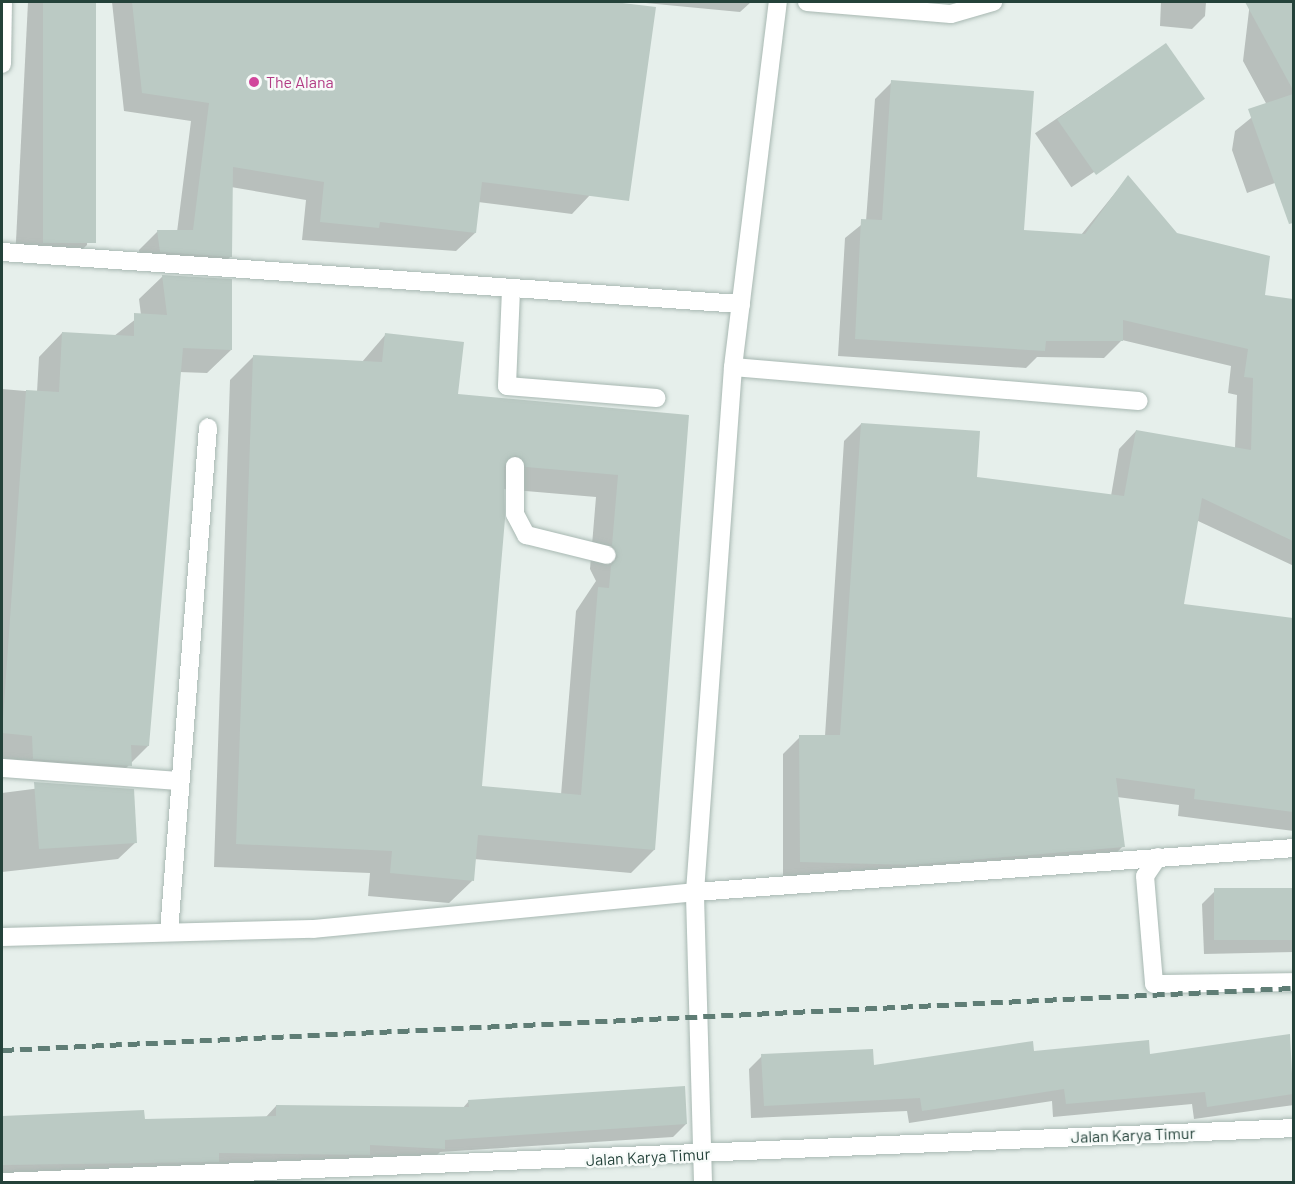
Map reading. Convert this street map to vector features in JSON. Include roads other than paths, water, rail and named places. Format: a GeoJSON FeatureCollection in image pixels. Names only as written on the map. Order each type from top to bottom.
{"type":"FeatureCollection","features":[{"type":"Feature","properties":{"kind":"street"},"geometry":{"type":"LineString","coordinates":[[2,64],[3,2]]}},
{"type":"Feature","properties":{"kind":"street"},"geometry":{"type":"LineString","coordinates":[[702,1182],[695,892],[733,367],[778,2]]}},
{"type":"Feature","properties":{"kind":"street"},"geometry":{"type":"LineString","coordinates":[[807,2],[951,14],[993,2]]}},
{"type":"Feature","properties":{"kind":"street"},"geometry":{"type":"LineString","coordinates":[[2,252],[511,290],[741,304]]}},
{"type":"Feature","properties":{"kind":"street"},"geometry":{"type":"LineString","coordinates":[[511,290],[508,392],[657,398]]}},
{"type":"Feature","properties":{"kind":"street"},"geometry":{"type":"LineString","coordinates":[[733,367],[1139,401]]}},
{"type":"Feature","properties":{"kind":"street"},"geometry":{"type":"LineString","coordinates":[[169,932],[208,428]]}},
{"type":"Feature","properties":{"kind":"street"},"geometry":{"type":"LineString","coordinates":[[515,466],[515,514],[526,535],[607,555]]}},
{"type":"Feature","properties":{"kind":"street"},"geometry":{"type":"LineString","coordinates":[[2,768],[180,781]]}},
{"type":"Feature","properties":{"kind":"street"},"geometry":{"type":"LineString","coordinates":[[2,937],[312,929],[695,892],[1293,848]]}},
{"type":"Feature","properties":{"kind":"street"},"geometry":{"type":"LineString","coordinates":[[1158,857],[1145,876],[1154,984],[1293,982]]}},
{"type":"Feature","properties":{"kind":"street","name":"Jalan Karya Timur"},"geometry":{"type":"LineString","coordinates":[[2,1182],[85,1182],[1293,1128]]}},
{"type":"Feature","properties":{"kind":"railway"},"geometry":{"type":"LineString","coordinates":[[2,1050],[1294,988]]}},
{"type":"Feature","properties":{"kind":"place","name":"The Alana"},"geometry":{"type":"Point","coordinates":[254,82]}}]}
